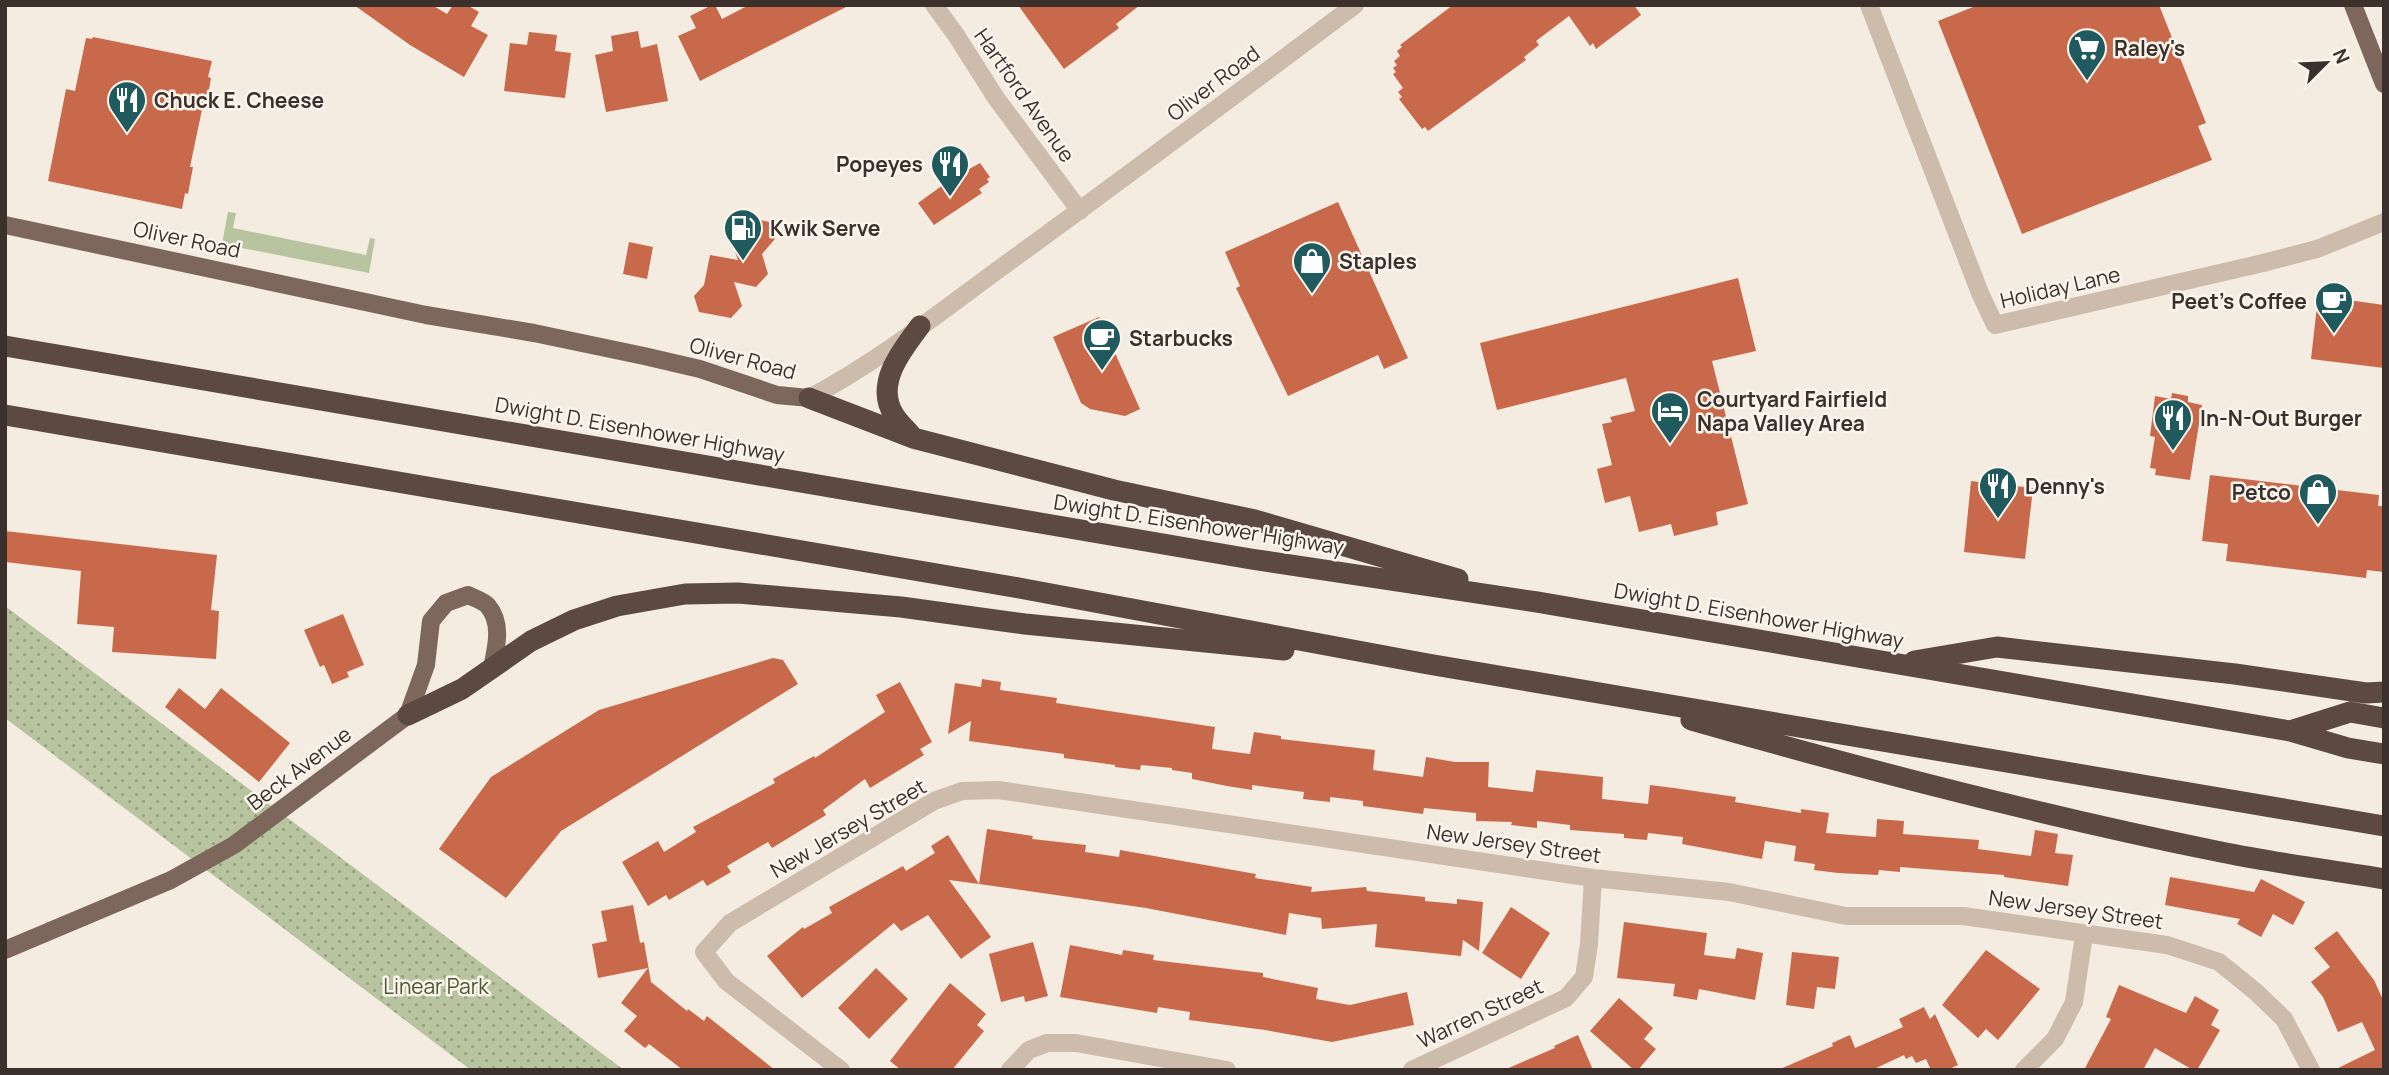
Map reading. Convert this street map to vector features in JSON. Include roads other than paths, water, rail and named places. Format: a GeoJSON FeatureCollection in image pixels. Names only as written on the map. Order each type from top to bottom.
{"type":"FeatureCollection","features":[{"type":"Feature","properties":{"kind":"highway"},"geometry":{"type":"LineString","coordinates":[[913,438],[893,413],[887,390],[894,360],[920,326]]}},
{"type":"Feature","properties":{"kind":"highway","name":"Dwight D. Eisenhower Highway"},"geometry":{"type":"LineString","coordinates":[[5,346],[1251,559],[1537,602],[1899,663],[2290,731],[2348,748],[2384,754]]}},
{"type":"Feature","properties":{"kind":"highway"},"geometry":{"type":"LineString","coordinates":[[809,398],[913,438],[1114,490],[1255,520],[1537,602]]}},
{"type":"Feature","properties":{"kind":"highway"},"geometry":{"type":"LineString","coordinates":[[5,415],[1019,588],[1427,664],[2384,826]]}},
{"type":"Feature","properties":{"kind":"highway"},"geometry":{"type":"LineString","coordinates":[[408,715],[462,689],[531,641],[574,620],[617,606],[685,594],[738,593],[901,607],[1026,624],[1427,664]]}},
{"type":"Feature","properties":{"kind":"highway"},"geometry":{"type":"LineString","coordinates":[[1899,663],[1997,647],[2235,674],[2365,693],[2384,692]]}},
{"type":"Feature","properties":{"kind":"highway"},"geometry":{"type":"LineString","coordinates":[[1602,694],[1859,768],[2088,823],[2224,853],[2384,879]]}},
{"type":"Feature","properties":{"kind":"highway"},"geometry":{"type":"LineString","coordinates":[[2290,731],[2350,712],[2384,718]]}},
{"type":"Feature","properties":{"kind":"main road"},"geometry":{"type":"LineString","coordinates":[[2353,5],[2384,84]]}},
{"type":"Feature","properties":{"kind":"main road","name":"Oliver Road"},"geometry":{"type":"LineString","coordinates":[[5,225],[426,315],[630,353],[700,369],[777,395],[809,398]]}},
{"type":"Feature","properties":{"kind":"main road"},"geometry":{"type":"LineString","coordinates":[[408,715],[426,665],[431,621],[446,603],[468,595],[488,605],[497,624],[492,668]]}},
{"type":"Feature","properties":{"kind":"main road","name":"Beck Avenue"},"geometry":{"type":"LineString","coordinates":[[5,950],[171,880],[234,845],[408,715]]}},
{"type":"Feature","properties":{"kind":"street","name":"Hartford Avenue"},"geometry":{"type":"LineString","coordinates":[[934,5],[996,98],[1080,211]]}},
{"type":"Feature","properties":{"kind":"street","name":"Oliver Road"},"geometry":{"type":"LineString","coordinates":[[809,398],[834,385],[920,326],[1080,211],[1355,5]]}},
{"type":"Feature","properties":{"kind":"street","name":"Holiday Lane"},"geometry":{"type":"LineString","coordinates":[[1869,5],[1980,293],[1995,325],[2317,249],[2384,222]]}},
{"type":"Feature","properties":{"kind":"street","name":"New Jersey Street"},"geometry":{"type":"LineString","coordinates":[[841,1070],[726,981],[704,952],[730,923],[934,801],[962,791],[998,790],[1592,878],[1729,892],[1846,916],[1963,916],[2084,935],[2167,944],[2219,962],[2256,992],[2284,1019],[2311,1070]]}},
{"type":"Feature","properties":{"kind":"street","name":"Warren Street"},"geometry":{"type":"LineString","coordinates":[[1412,1070],[1566,998],[1584,977],[1589,944],[1592,878]]}},
{"type":"Feature","properties":{"kind":"street"},"geometry":{"type":"LineString","coordinates":[[2024,1070],[2055,1039],[2074,1002],[2084,935]]}},
{"type":"Feature","properties":{"kind":"street"},"geometry":{"type":"LineString","coordinates":[[1010,1070],[1029,1050],[1047,1043],[1076,1043],[1227,1070]]}},
{"type":"Feature","properties":{"kind":"place","name":"Raley's"},"geometry":{"type":"Point","coordinates":[2087,82]}},
{"type":"Feature","properties":{"kind":"place","name":"Chuck E. Cheese"},"geometry":{"type":"Point","coordinates":[127,134]}},
{"type":"Feature","properties":{"kind":"place","name":"Popeyes"},"geometry":{"type":"Point","coordinates":[950,198]}},
{"type":"Feature","properties":{"kind":"place","name":"Kwik Serve"},"geometry":{"type":"Point","coordinates":[743,262]}},
{"type":"Feature","properties":{"kind":"place","name":"Staples"},"geometry":{"type":"Point","coordinates":[1312,295]}},
{"type":"Feature","properties":{"kind":"place","name":"Peet's Coffee"},"geometry":{"type":"Point","coordinates":[2334,335]}},
{"type":"Feature","properties":{"kind":"place","name":"Starbucks"},"geometry":{"type":"Point","coordinates":[1102,372]}},
{"type":"Feature","properties":{"kind":"place","name":"Courtyard Fairfield Napa Valley Area"},"geometry":{"type":"Point","coordinates":[1670,445]}},
{"type":"Feature","properties":{"kind":"place","name":"In-N-Out Burger"},"geometry":{"type":"Point","coordinates":[2173,452]}},
{"type":"Feature","properties":{"kind":"place","name":"Denny's"},"geometry":{"type":"Point","coordinates":[1998,520]}},
{"type":"Feature","properties":{"kind":"place","name":"Petco"},"geometry":{"type":"Point","coordinates":[2318,526]}},
{"type":"Feature","properties":{"kind":"park label","name":"Linear Park"},"geometry":{"type":"Point","coordinates":[436,986]}}]}
